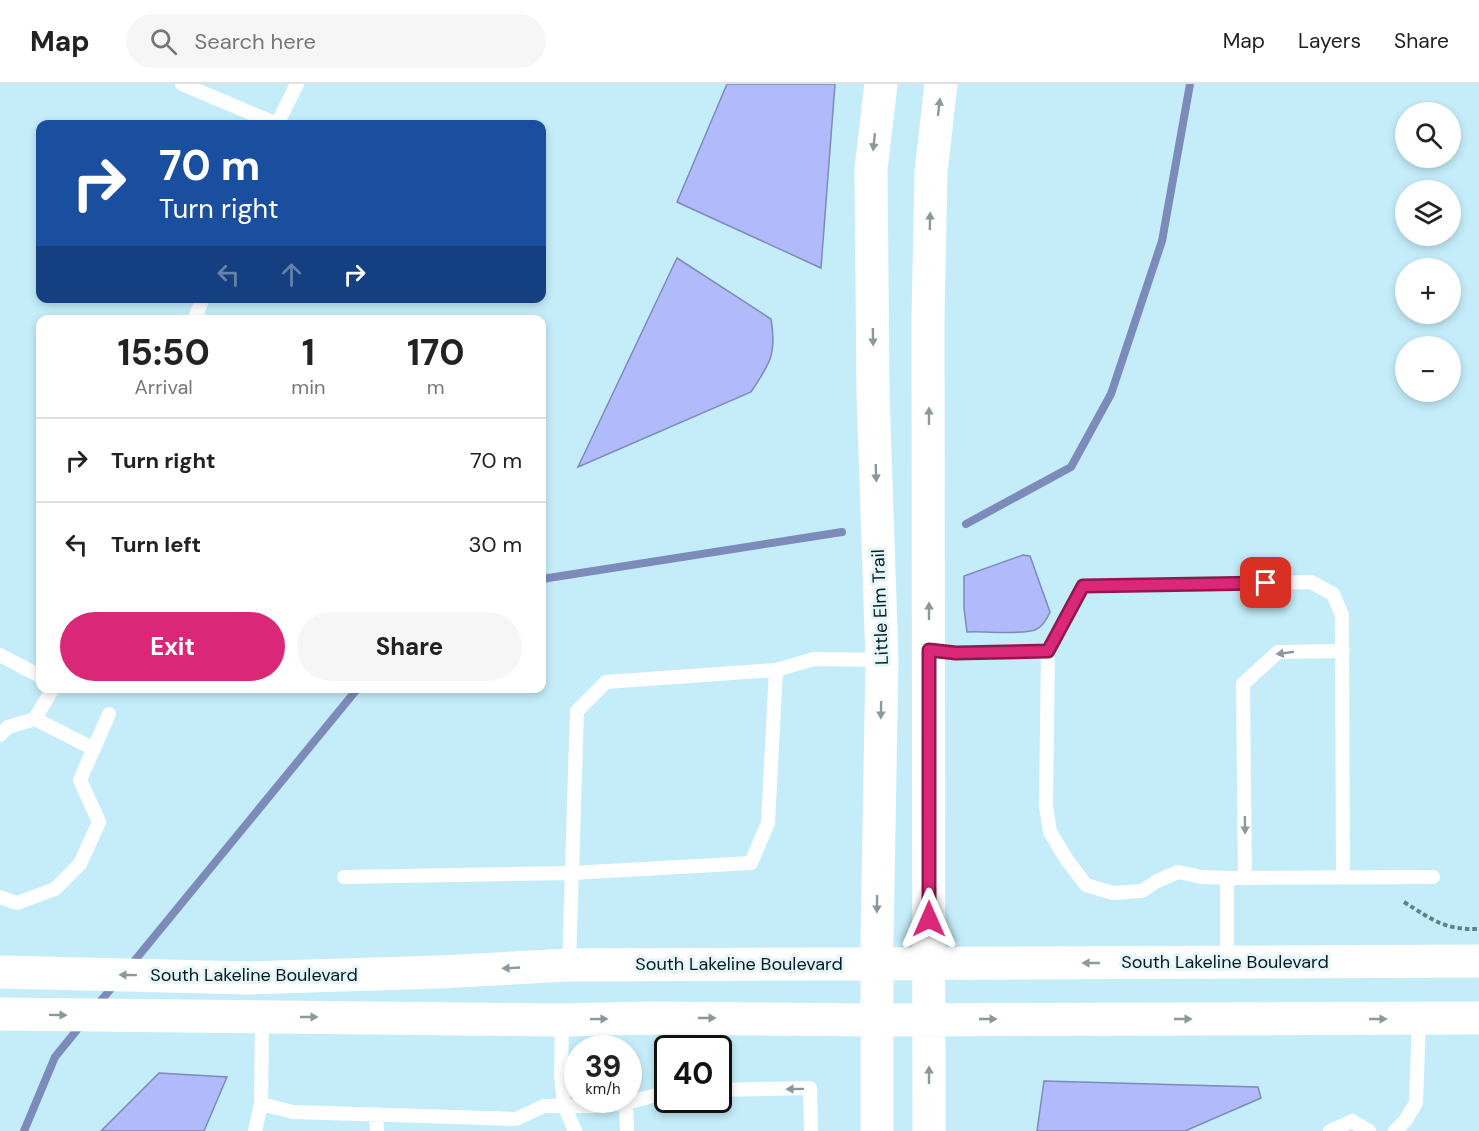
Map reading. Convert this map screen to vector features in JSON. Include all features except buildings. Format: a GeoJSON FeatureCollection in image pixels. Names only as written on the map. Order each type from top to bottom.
{"type":"FeatureCollection","features":[{"type":"Feature","properties":{"kind":"main road","name":"Little Elm Trail"},"geometry":{"type":"LineString","coordinates":[[877,1131],[876,964],[882,660],[873,393],[871,169],[880,84]]}},
{"type":"Feature","properties":{"kind":"main road"},"geometry":{"type":"LineString","coordinates":[[929,1131],[928,319],[931,172],[941,84]]}},
{"type":"Feature","properties":{"kind":"main road","name":"South Lakeline Boulevard"},"geometry":{"type":"LineString","coordinates":[[0,972],[249,978],[569,965],[1479,961]]}},
{"type":"Feature","properties":{"kind":"main road"},"geometry":{"type":"LineString","coordinates":[[0,1014],[562,1020],[1479,1018]]}},
{"type":"Feature","properties":{"kind":"lane"},"geometry":{"type":"LineString","coordinates":[[182,84],[268,120]]}},
{"type":"Feature","properties":{"kind":"lane"},"geometry":{"type":"LineString","coordinates":[[279,120],[297,84]]}},
{"type":"Feature","properties":{"kind":"lane"},"geometry":{"type":"LineString","coordinates":[[1343,876],[1342,615],[1333,594],[1311,582],[1083,586],[1048,651],[1046,806],[1050,832],[1086,885],[1113,893],[1142,891],[1157,881],[1178,872],[1202,877],[1227,878],[1433,877]]}},
{"type":"Feature","properties":{"kind":"lane"},"geometry":{"type":"LineString","coordinates":[[929,650],[956,653],[1048,651]]}},
{"type":"Feature","properties":{"kind":"lane"},"geometry":{"type":"LineString","coordinates":[[1245,878],[1243,684],[1278,652],[1343,651]]}},
{"type":"Feature","properties":{"kind":"lane"},"geometry":{"type":"LineString","coordinates":[[0,656],[36,674]]}},
{"type":"Feature","properties":{"kind":"lane"},"geometry":{"type":"LineString","coordinates":[[569,965],[577,711],[606,682],[776,670],[814,659],[882,660]]}},
{"type":"Feature","properties":{"kind":"lane"},"geometry":{"type":"LineString","coordinates":[[344,877],[572,873],[751,863],[768,823],[776,670]]}},
{"type":"Feature","properties":{"kind":"lane"},"geometry":{"type":"LineString","coordinates":[[35,719],[50,693]]}},
{"type":"Feature","properties":{"kind":"lane"},"geometry":{"type":"LineString","coordinates":[[0,897],[17,903],[55,889],[80,864],[99,822],[80,780],[109,714]]}},
{"type":"Feature","properties":{"kind":"lane"},"geometry":{"type":"LineString","coordinates":[[0,735],[8,727],[35,719],[94,748]]}},
{"type":"Feature","properties":{"kind":"lane"},"geometry":{"type":"LineString","coordinates":[[1227,878],[1227,962]]}},
{"type":"Feature","properties":{"kind":"lane"},"geometry":{"type":"LineString","coordinates":[[255,1131],[261,1104],[256,1017]]}},
{"type":"Feature","properties":{"kind":"lane"},"geometry":{"type":"LineString","coordinates":[[1395,1131],[1405,1121],[1416,1103],[1419,1019]]}},
{"type":"Feature","properties":{"kind":"lane"},"geometry":{"type":"LineString","coordinates":[[261,1104],[294,1112],[376,1114],[516,1125],[544,1106],[564,1105],[561,1075],[562,1020]]}},
{"type":"Feature","properties":{"kind":"lane"},"geometry":{"type":"LineString","coordinates":[[732,1090],[810,1088],[811,1131]]}},
{"type":"Feature","properties":{"kind":"lane"},"geometry":{"type":"LineString","coordinates":[[567,1113],[575,1131]]}},
{"type":"Feature","properties":{"kind":"lane"},"geometry":{"type":"LineString","coordinates":[[626,1113],[627,1131]]}},
{"type":"Feature","properties":{"kind":"lane"},"geometry":{"type":"LineString","coordinates":[[376,1114],[376,1131]]}},
{"type":"Feature","properties":{"kind":"lane"},"geometry":{"type":"LineString","coordinates":[[1330,1131],[1352,1121],[1369,1131]]}},
{"type":"Feature","properties":{"kind":"path"},"geometry":{"type":"LineString","coordinates":[[1404,902],[1440,924],[1458,929],[1479,929]]}},
{"type":"Feature","properties":{"kind":"water"},"geometry":{"type":"Polygon","coordinates":[[[727,84],[835,84],[821,268],[677,202],[727,84]]]}},
{"type":"Feature","properties":{"kind":"water"},"geometry":{"type":"Polygon","coordinates":[[[677,258],[771,319],[773,341],[767,366],[751,392],[578,467],[677,258]]]}},
{"type":"Feature","properties":{"kind":"water"},"geometry":{"type":"Polygon","coordinates":[[[1023,555],[1030,556],[1050,612],[1044,622],[1038,629],[1028,631],[967,632],[964,576],[1023,555]]]}},
{"type":"Feature","properties":{"kind":"water"},"geometry":{"type":"Polygon","coordinates":[[[159,1073],[227,1077],[204,1131],[101,1131],[159,1073]]]}},
{"type":"Feature","properties":{"kind":"water"},"geometry":{"type":"Polygon","coordinates":[[[1044,1081],[1258,1087],[1261,1098],[1185,1131],[1037,1131],[1044,1081]]]}},
{"type":"Feature","properties":{"kind":"waterway"},"geometry":{"type":"LineString","coordinates":[[966,524],[1071,467],[1111,394],[1162,241],[1190,84]]}},
{"type":"Feature","properties":{"kind":"waterway"},"geometry":{"type":"LineString","coordinates":[[546,578],[842,532]]}},
{"type":"Feature","properties":{"kind":"waterway"},"geometry":{"type":"LineString","coordinates":[[131,965],[354,693]]}},
{"type":"Feature","properties":{"kind":"waterway"},"geometry":{"type":"LineString","coordinates":[[98,1004],[115,984]]}},
{"type":"Feature","properties":{"kind":"waterway"},"geometry":{"type":"LineString","coordinates":[[24,1131],[55,1057],[81,1025]]}},
{"type":"Feature","properties":{"kind":"route"},"geometry":{"type":"LineString","coordinates":[[929,919],[929,650],[956,653],[1048,651],[1083,586],[1266,583]]}}]}
